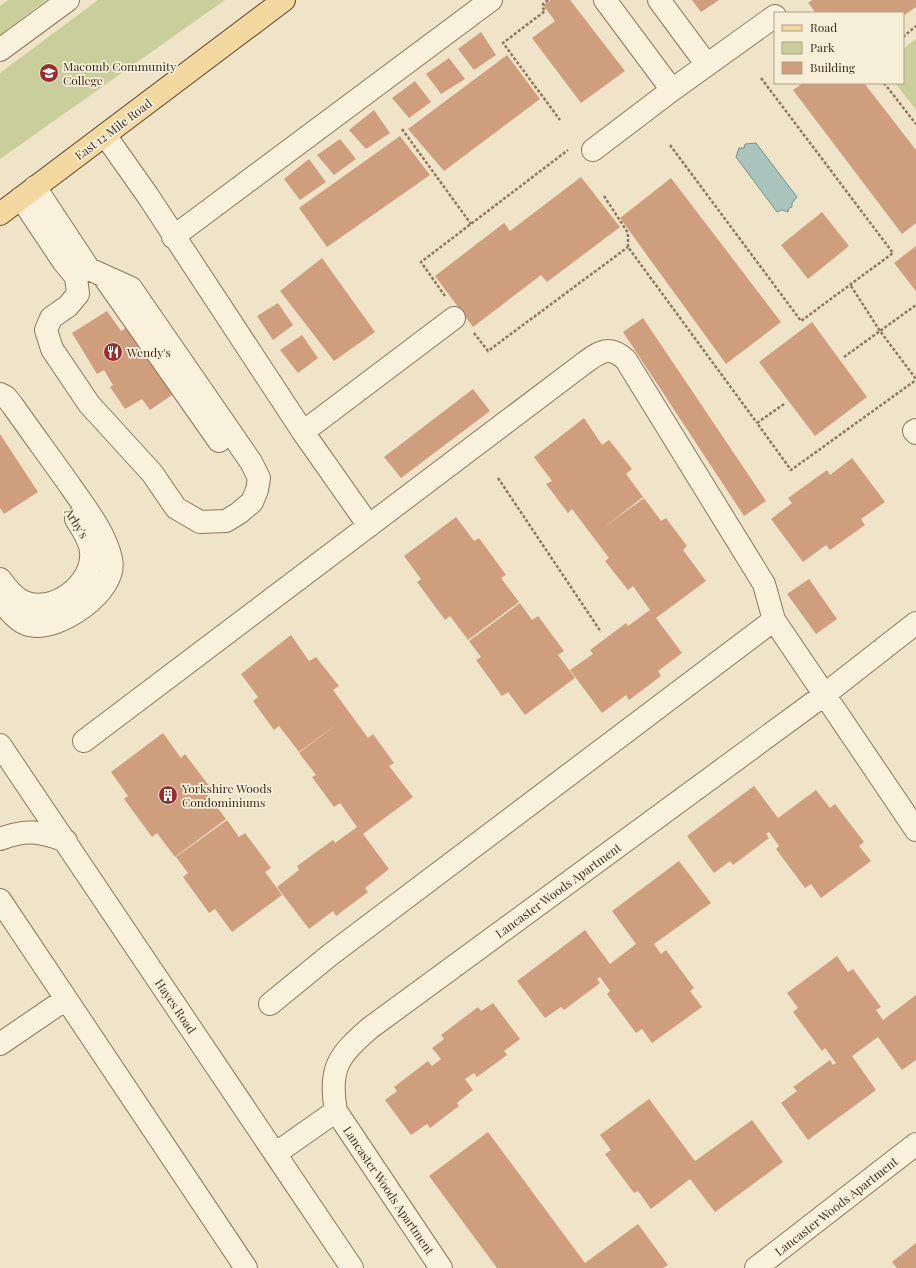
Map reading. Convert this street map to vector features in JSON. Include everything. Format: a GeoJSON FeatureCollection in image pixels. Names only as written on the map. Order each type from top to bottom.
{"type":"FeatureCollection","features":[{"type":"Feature","properties":{"kind":"main road","name":"East 12 Mile Road"},"geometry":{"type":"LineString","coordinates":[[0,214],[284,0]]}},
{"type":"Feature","properties":{"kind":"street"},"geometry":{"type":"LineString","coordinates":[[0,50],[68,0]]}},
{"type":"Feature","properties":{"kind":"street"},"geometry":{"type":"LineString","coordinates":[[174,237],[491,0]]}},
{"type":"Feature","properties":{"kind":"street"},"geometry":{"type":"LineString","coordinates":[[605,0],[672,90]]}},
{"type":"Feature","properties":{"kind":"street"},"geometry":{"type":"LineString","coordinates":[[659,0],[707,65]]}},
{"type":"Feature","properties":{"kind":"street"},"geometry":{"type":"LineString","coordinates":[[593,150],[672,90],[774,16]]}},
{"type":"Feature","properties":{"kind":"street"},"geometry":{"type":"LineString","coordinates":[[105,135],[148,196],[303,432],[369,526]]}},
{"type":"Feature","properties":{"kind":"street"},"geometry":{"type":"LineString","coordinates":[[28,192],[89,269],[131,288],[251,462],[259,478],[257,490],[252,502],[239,514],[226,521],[200,522],[176,508],[152,473],[89,404],[52,349],[46,330],[51,318],[68,306],[78,294],[76,277],[63,260],[28,192]]}},
{"type":"Feature","properties":{"kind":"street"},"geometry":{"type":"LineString","coordinates":[[303,432],[458,316]]}},
{"type":"Feature","properties":{"kind":"street"},"geometry":{"type":"LineString","coordinates":[[84,741],[599,353],[609,351],[619,353],[626,360],[764,584],[774,620],[916,830]]}},
{"type":"Feature","properties":{"kind":"street"},"geometry":{"type":"LineString","coordinates":[[0,394],[6,397],[13,406],[85,507],[105,541],[112,560],[107,582],[94,598],[66,618],[48,626],[27,625],[8,610],[0,599]]}},
{"type":"Feature","properties":{"kind":"street","name":"Arby's"},"geometry":{"type":"LineString","coordinates":[[0,408],[83,530],[88,540],[91,552],[89,570],[80,583],[68,594],[52,602],[38,604],[22,601],[0,579]]}},
{"type":"Feature","properties":{"kind":"street"},"geometry":{"type":"LineString","coordinates":[[916,430],[914,431],[916,433]]}},
{"type":"Feature","properties":{"kind":"street"},"geometry":{"type":"LineString","coordinates":[[270,1004],[330,955],[774,620]]}},
{"type":"Feature","properties":{"kind":"street","name":"Lancaster Woods Apartment"},"geometry":{"type":"LineString","coordinates":[[441,1268],[336,1111],[333,1092],[335,1069],[340,1058],[351,1044],[370,1028],[824,695],[916,623]]}},
{"type":"Feature","properties":{"kind":"street","name":"Hayes Road"},"geometry":{"type":"LineString","coordinates":[[0,745],[352,1268]]}},
{"type":"Feature","properties":{"kind":"street"},"geometry":{"type":"LineString","coordinates":[[0,839],[25,832],[40,832],[66,841]]}},
{"type":"Feature","properties":{"kind":"street"},"geometry":{"type":"LineString","coordinates":[[0,900],[246,1268]]}},
{"type":"Feature","properties":{"kind":"street"},"geometry":{"type":"LineString","coordinates":[[0,1044],[66,999]]}},
{"type":"Feature","properties":{"kind":"street"},"geometry":{"type":"LineString","coordinates":[[275,1154],[336,1111]]}},
{"type":"Feature","properties":{"kind":"street","name":"Lancaster Woods Apartment"},"geometry":{"type":"LineString","coordinates":[[756,1268],[916,1144]]}},
{"type":"Feature","properties":{"kind":"path"},"geometry":{"type":"LineString","coordinates":[[548,0],[543,4],[545,11],[503,43],[560,120]]}},
{"type":"Feature","properties":{"kind":"path"},"geometry":{"type":"LineString","coordinates":[[904,35],[916,26]]}},
{"type":"Feature","properties":{"kind":"path"},"geometry":{"type":"LineString","coordinates":[[670,145],[801,321],[851,286],[893,253],[761,78]]}},
{"type":"Feature","properties":{"kind":"path"},"geometry":{"type":"LineString","coordinates":[[885,84],[916,124]]}},
{"type":"Feature","properties":{"kind":"path"},"geometry":{"type":"LineString","coordinates":[[402,129],[470,224]]}},
{"type":"Feature","properties":{"kind":"path"},"geometry":{"type":"LineString","coordinates":[[569,150],[420,262],[458,316],[488,351],[628,247]]}},
{"type":"Feature","properties":{"kind":"path"},"geometry":{"type":"LineString","coordinates":[[604,196],[628,233],[628,247],[791,470],[916,379],[880,331],[851,286]]}},
{"type":"Feature","properties":{"kind":"path"},"geometry":{"type":"LineString","coordinates":[[844,357],[916,305]]}},
{"type":"Feature","properties":{"kind":"path"},"geometry":{"type":"LineString","coordinates":[[757,423],[784,404]]}},
{"type":"Feature","properties":{"kind":"path"},"geometry":{"type":"LineString","coordinates":[[498,478],[601,632]]}},
{"type":"Feature","properties":{"kind":"green space"},"geometry":{"type":"Polygon","coordinates":[[[8,0],[46,0],[0,35],[0,6],[8,0]]]}},
{"type":"Feature","properties":{"kind":"green space","name":"Macomb Community College"},"geometry":{"type":"Polygon","coordinates":[[[98,0],[225,0],[0,159],[0,73],[98,0]]]}},
{"type":"Feature","properties":{"kind":"green space"},"geometry":{"type":"Polygon","coordinates":[[[916,39],[916,110],[896,84],[904,84],[904,48],[916,39]]]}},
{"type":"Feature","properties":{"kind":"water"},"geometry":{"type":"Polygon","coordinates":[[[756,143],[797,197],[792,203],[792,207],[789,208],[788,212],[782,210],[777,212],[736,157],[739,148],[744,148],[745,144],[756,143]]]}},
{"type":"Feature","properties":{"kind":"building"},"geometry":{"type":"Polygon","coordinates":[[[551,0],[570,0],[625,71],[581,103],[532,38],[555,21],[543,5],[551,0]]]}},
{"type":"Feature","properties":{"kind":"building"},"geometry":{"type":"Polygon","coordinates":[[[692,0],[719,0],[701,12],[692,0]]]}},
{"type":"Feature","properties":{"kind":"building"},"geometry":{"type":"Polygon","coordinates":[[[812,0],[916,0],[916,7],[904,15],[904,12],[815,12],[808,3],[812,0]]]}},
{"type":"Feature","properties":{"kind":"building"},"geometry":{"type":"Polygon","coordinates":[[[481,32],[496,55],[474,70],[458,49],[481,32]]]}},
{"type":"Feature","properties":{"kind":"building"},"geometry":{"type":"Polygon","coordinates":[[[507,55],[540,99],[444,171],[408,129],[507,55]]]}},
{"type":"Feature","properties":{"kind":"building"},"geometry":{"type":"Polygon","coordinates":[[[449,58],[465,79],[441,94],[426,74],[449,58]]]}},
{"type":"Feature","properties":{"kind":"building"},"geometry":{"type":"Polygon","coordinates":[[[415,81],[431,102],[409,118],[392,98],[415,81]]]}},
{"type":"Feature","properties":{"kind":"building"},"geometry":{"type":"Polygon","coordinates":[[[802,84],[865,84],[916,150],[916,223],[902,234],[793,90],[802,84]]]}},
{"type":"Feature","properties":{"kind":"building"},"geometry":{"type":"Polygon","coordinates":[[[374,110],[390,133],[366,149],[349,130],[374,110]]]}},
{"type":"Feature","properties":{"kind":"building"},"geometry":{"type":"Polygon","coordinates":[[[400,136],[430,175],[327,247],[299,208],[400,136]]]}},
{"type":"Feature","properties":{"kind":"building"},"geometry":{"type":"Polygon","coordinates":[[[340,139],[356,159],[334,175],[317,155],[340,139]]]}},
{"type":"Feature","properties":{"kind":"building"},"geometry":{"type":"Polygon","coordinates":[[[309,159],[326,182],[300,200],[284,179],[309,159]]]}},
{"type":"Feature","properties":{"kind":"building"},"geometry":{"type":"Polygon","coordinates":[[[581,177],[620,227],[547,282],[541,275],[473,327],[435,276],[504,223],[510,231],[581,177]]]}},
{"type":"Feature","properties":{"kind":"building"},"geometry":{"type":"Polygon","coordinates":[[[671,178],[781,322],[726,364],[620,218],[671,178]]]}},
{"type":"Feature","properties":{"kind":"building"},"geometry":{"type":"Polygon","coordinates":[[[822,212],[849,246],[808,279],[781,245],[822,212]]]}},
{"type":"Feature","properties":{"kind":"building"},"geometry":{"type":"Polygon","coordinates":[[[916,246],[916,291],[894,263],[916,246]]]}},
{"type":"Feature","properties":{"kind":"building"},"geometry":{"type":"Polygon","coordinates":[[[322,258],[375,332],[334,361],[280,291],[322,258]]]}},
{"type":"Feature","properties":{"kind":"building"},"geometry":{"type":"Polygon","coordinates":[[[278,303],[293,325],[273,340],[257,316],[278,303]]]}},
{"type":"Feature","properties":{"kind":"building","name":"Wendy's"},"geometry":{"type":"Polygon","coordinates":[[[107,311],[121,331],[127,327],[172,395],[150,410],[142,399],[125,409],[110,387],[113,385],[104,370],[97,374],[72,333],[107,311]]]}},
{"type":"Feature","properties":{"kind":"building"},"geometry":{"type":"Polygon","coordinates":[[[643,318],[766,501],[744,516],[623,332],[643,318]]]}},
{"type":"Feature","properties":{"kind":"building"},"geometry":{"type":"Polygon","coordinates":[[[812,322],[867,397],[815,436],[759,362],[812,322]]]}},
{"type":"Feature","properties":{"kind":"building"},"geometry":{"type":"Polygon","coordinates":[[[302,335],[318,358],[298,373],[280,350],[302,335]]]}},
{"type":"Feature","properties":{"kind":"building"},"geometry":{"type":"Polygon","coordinates":[[[473,389],[490,411],[401,478],[384,457],[473,389]]]}},
{"type":"Feature","properties":{"kind":"building"},"geometry":{"type":"Polygon","coordinates":[[[584,418],[602,445],[609,440],[632,469],[626,474],[643,497],[603,528],[644,498],[661,521],[666,518],[687,546],[683,550],[706,581],[656,618],[682,653],[658,671],[661,676],[629,700],[626,695],[602,713],[570,670],[593,654],[590,650],[626,623],[628,626],[650,610],[633,586],[628,590],[605,561],[609,558],[572,509],[568,513],[546,484],[552,481],[534,457],[584,418]]]}},
{"type":"Feature","properties":{"kind":"building"},"geometry":{"type":"Polygon","coordinates":[[[0,434],[38,492],[4,514],[0,508],[0,434]]]}},
{"type":"Feature","properties":{"kind":"building"},"geometry":{"type":"Polygon","coordinates":[[[852,458],[885,502],[861,519],[865,525],[830,550],[826,545],[803,562],[771,519],[792,503],[788,498],[827,470],[830,475],[852,458]]]}},
{"type":"Feature","properties":{"kind":"building"},"geometry":{"type":"Polygon","coordinates":[[[456,517],[474,541],[479,538],[506,575],[501,578],[519,602],[468,640],[450,616],[445,620],[417,582],[421,579],[404,556],[456,517]]]}},
{"type":"Feature","properties":{"kind":"building"},"geometry":{"type":"Polygon","coordinates":[[[809,579],[837,619],[816,634],[787,594],[809,579]]]}},
{"type":"Feature","properties":{"kind":"building"},"geometry":{"type":"Polygon","coordinates":[[[520,603],[532,620],[538,616],[564,651],[558,655],[575,678],[525,715],[508,692],[502,696],[476,660],[481,657],[469,641],[520,603]]]}},
{"type":"Feature","properties":{"kind":"building"},"geometry":{"type":"Polygon","coordinates":[[[291,635],[309,661],[316,657],[339,686],[333,690],[368,738],[373,734],[394,763],[389,766],[413,797],[363,834],[389,869],[365,888],[368,892],[336,916],[333,911],[309,929],[277,887],[299,870],[297,866],[333,840],[335,843],[357,827],[340,803],[334,807],[312,777],[316,775],[299,753],[337,724],[299,752],[279,726],[274,730],[253,701],[258,697],[241,674],[291,635]]]}},
{"type":"Feature","properties":{"kind":"building","name":"Yorkshire Woods Condominiums"},"geometry":{"type":"Polygon","coordinates":[[[163,733],[181,758],[185,754],[213,791],[208,795],[226,819],[175,857],[157,833],[152,837],[124,799],[128,796],[111,772],[163,733]]]}},
{"type":"Feature","properties":{"kind":"building"},"geometry":{"type":"Polygon","coordinates":[[[754,786],[778,818],[816,790],[830,808],[835,804],[864,842],[859,846],[871,861],[821,898],[811,884],[805,888],[776,849],[779,846],[769,832],[766,834],[769,838],[733,865],[730,861],[714,873],[687,836],[754,786]]]}},
{"type":"Feature","properties":{"kind":"building"},"geometry":{"type":"Polygon","coordinates":[[[227,820],[239,837],[245,833],[271,868],[265,872],[282,895],[232,932],[215,909],[209,913],[183,877],[188,873],[176,857],[227,820]]]}},
{"type":"Feature","properties":{"kind":"building"},"geometry":{"type":"Polygon","coordinates":[[[679,861],[711,903],[654,944],[661,954],[666,950],[694,988],[690,991],[702,1007],[652,1043],[642,1029],[636,1033],[607,994],[610,991],[600,977],[597,979],[600,983],[564,1010],[561,1007],[545,1018],[517,981],[585,930],[610,964],[636,944],[612,911],[679,861]]]}},
{"type":"Feature","properties":{"kind":"building"},"geometry":{"type":"Polygon","coordinates":[[[837,956],[848,972],[853,969],[881,1007],[876,1010],[883,1020],[916,995],[916,1060],[902,1070],[878,1037],[852,1056],[876,1090],[808,1140],[781,1103],[797,1091],[793,1087],[830,1060],[833,1065],[836,1063],[825,1048],[822,1051],[793,1012],[798,1008],[787,993],[837,956]]]}},
{"type":"Feature","properties":{"kind":"building"},"geometry":{"type":"Polygon","coordinates":[[[493,1003],[520,1039],[504,1051],[507,1055],[477,1077],[474,1073],[465,1079],[473,1090],[457,1103],[459,1106],[430,1128],[427,1124],[411,1135],[385,1100],[397,1091],[394,1087],[428,1061],[432,1066],[441,1059],[432,1048],[444,1039],[441,1035],[478,1007],[481,1011],[493,1003]]]}},
{"type":"Feature","properties":{"kind":"building"},"geometry":{"type":"Polygon","coordinates":[[[649,1099],[695,1161],[752,1120],[783,1162],[715,1212],[690,1179],[651,1209],[638,1191],[634,1193],[605,1154],[611,1150],[600,1135],[649,1099]]]}},
{"type":"Feature","properties":{"kind":"building"},"geometry":{"type":"Polygon","coordinates":[[[488,1132],[585,1263],[638,1224],[668,1265],[663,1268],[497,1268],[429,1176],[488,1132]]]}},
{"type":"Feature","properties":{"kind":"building"},"geometry":{"type":"Polygon","coordinates":[[[916,1243],[916,1268],[897,1268],[892,1262],[916,1243]]]}},
{"type":"Feature","properties":{"kind":"place","name":"Macomb Community College"},"geometry":{"type":"Point","coordinates":[49,73]}},
{"type":"Feature","properties":{"kind":"place","name":"Wendy's"},"geometry":{"type":"Point","coordinates":[113,352]}},
{"type":"Feature","properties":{"kind":"place","name":"Yorkshire Woods Condominiums"},"geometry":{"type":"Point","coordinates":[168,795]}}]}
